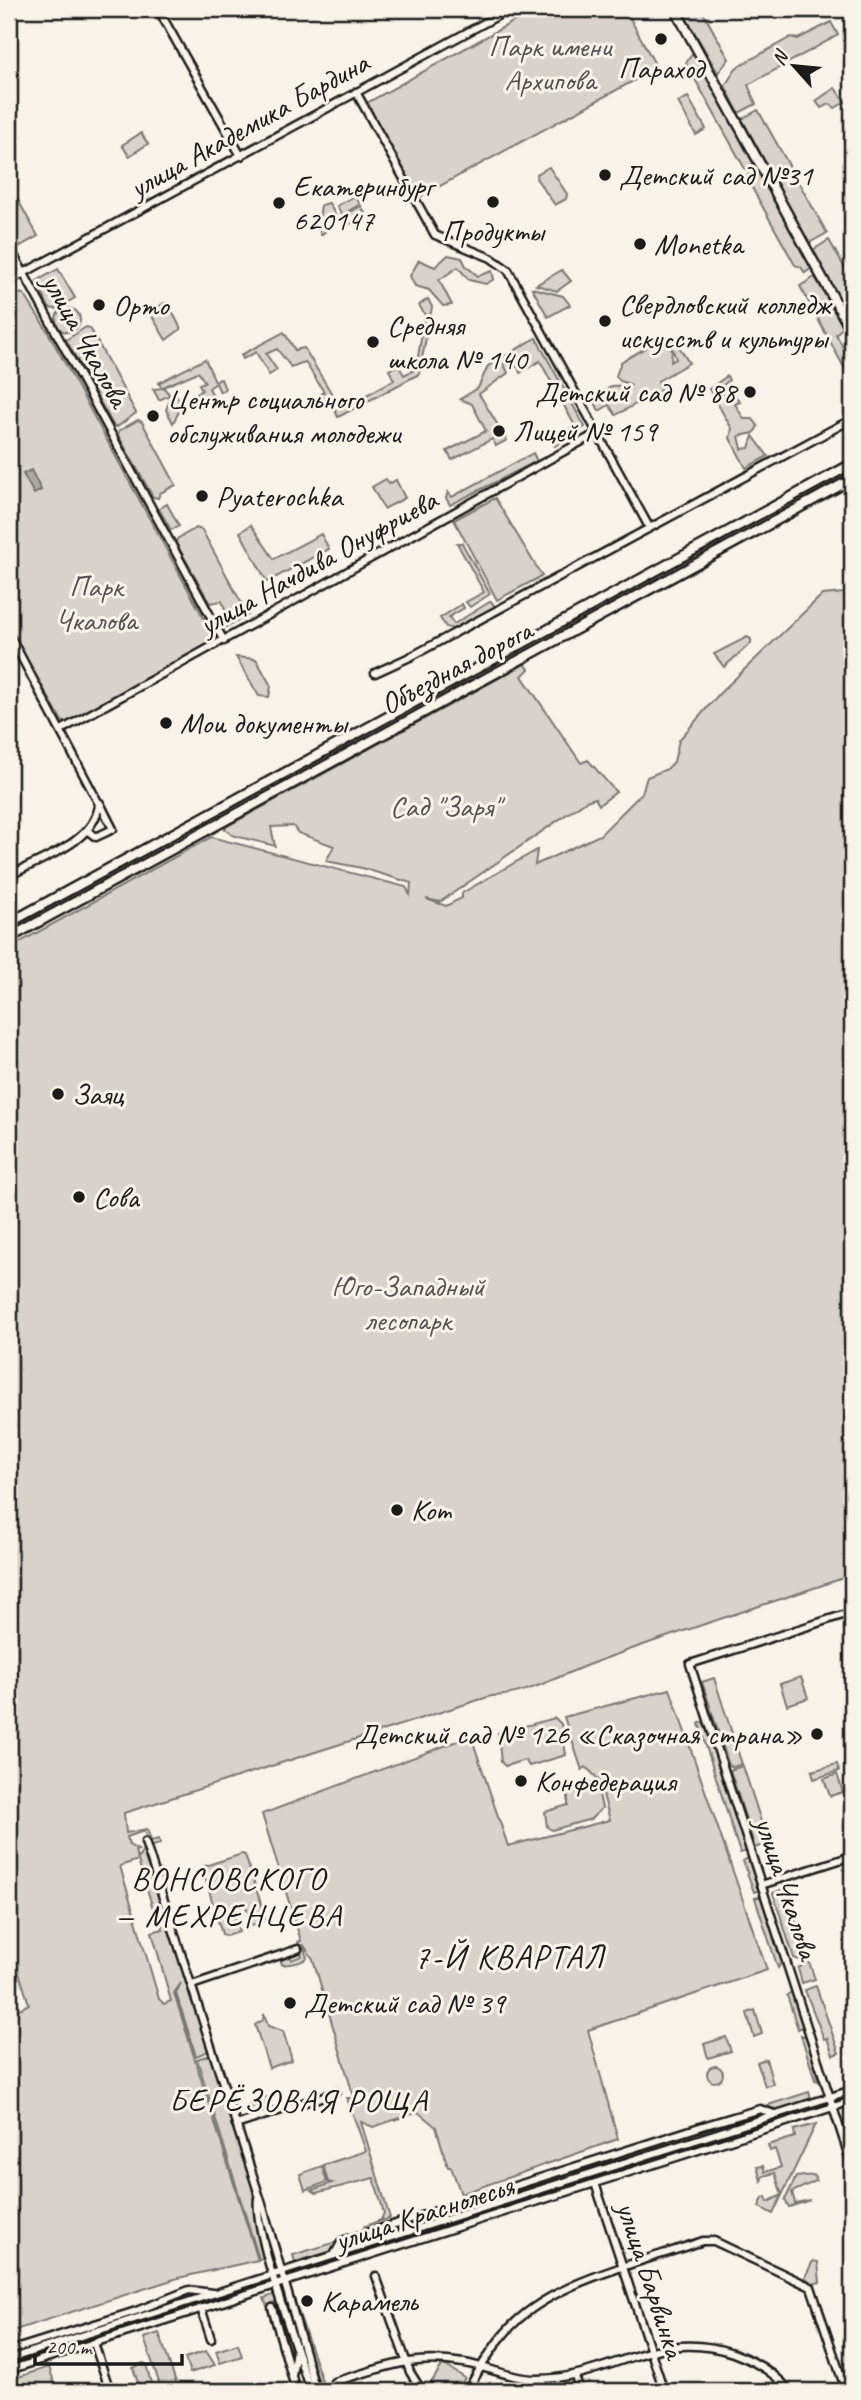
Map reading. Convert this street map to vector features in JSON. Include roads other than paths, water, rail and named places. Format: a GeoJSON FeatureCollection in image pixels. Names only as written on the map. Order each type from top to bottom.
{"type":"FeatureCollection","features":[{"type":"Feature","properties":{"kind":"main road"},"geometry":{"type":"LineString","coordinates":[[675,9],[852,332]]}},
{"type":"Feature","properties":{"kind":"main road","name":"Объездная дорога"},"geometry":{"type":"LineString","coordinates":[[9,923],[852,464]]}},
{"type":"Feature","properties":{"kind":"main road","name":"Объездная дорога"},"geometry":{"type":"LineString","coordinates":[[9,938],[852,479]]}},
{"type":"Feature","properties":{"kind":"street"},"geometry":{"type":"LineString","coordinates":[[158,9],[241,156]]}},
{"type":"Feature","properties":{"kind":"street","name":"улица Академика Бардина"},"geometry":{"type":"LineString","coordinates":[[9,281],[510,9]]}},
{"type":"Feature","properties":{"kind":"street"},"geometry":{"type":"LineString","coordinates":[[356,93],[435,235],[491,258],[508,270],[649,527]]}},
{"type":"Feature","properties":{"kind":"street","name":"улица Чкалова"},"geometry":{"type":"LineString","coordinates":[[9,246],[224,641]]}},
{"type":"Feature","properties":{"kind":"street"},"geometry":{"type":"LineString","coordinates":[[375,673],[412,656],[852,419]]}},
{"type":"Feature","properties":{"kind":"street","name":"улица Начдива Онуфриева"},"geometry":{"type":"LineString","coordinates":[[61,730],[597,433]]}},
{"type":"Feature","properties":{"kind":"street"},"geometry":{"type":"LineString","coordinates":[[9,634],[113,830],[96,837],[88,831]]}},
{"type":"Feature","properties":{"kind":"street"},"geometry":{"type":"LineString","coordinates":[[9,876],[88,831],[95,821],[99,801]]}},
{"type":"Feature","properties":{"kind":"street","name":"улица Чкалова"},"geometry":{"type":"LineString","coordinates":[[852,1612],[690,1664],[852,2166]]}},
{"type":"Feature","properties":{"kind":"street"},"geometry":{"type":"LineString","coordinates":[[145,1842],[258,2198],[260,2224],[277,2273],[310,2391]]}},
{"type":"Feature","properties":{"kind":"street"},"geometry":{"type":"LineString","coordinates":[[761,1885],[852,1856]]}},
{"type":"Feature","properties":{"kind":"street"},"geometry":{"type":"LineString","coordinates":[[192,1985],[298,1950]]}},
{"type":"Feature","properties":{"kind":"street","name":"улица Краснолесья"},"geometry":{"type":"LineString","coordinates":[[9,2359],[852,2091]]}},
{"type":"Feature","properties":{"kind":"street"},"geometry":{"type":"LineString","coordinates":[[236,2125],[336,2092]]}},
{"type":"Feature","properties":{"kind":"street","name":"улица Краснолесья"},"geometry":{"type":"LineString","coordinates":[[9,2370],[852,2101]]}},
{"type":"Feature","properties":{"kind":"street","name":"улица Краснолесья"},"geometry":{"type":"LineString","coordinates":[[334,2255],[342,2241],[679,2134],[760,2109],[777,2115]]}},
{"type":"Feature","properties":{"kind":"street","name":"улица Барвинка"},"geometry":{"type":"LineString","coordinates":[[596,2183],[664,2391]]}},
{"type":"Feature","properties":{"kind":"street"},"geometry":{"type":"LineString","coordinates":[[467,2391],[480,2367],[507,2330],[540,2305],[584,2280],[713,2241],[811,2287],[846,2391]]}},
{"type":"Feature","properties":{"kind":"street"},"geometry":{"type":"LineString","coordinates":[[376,2276],[407,2361],[422,2391]]}},
{"type":"Feature","properties":{"kind":"street"},"geometry":{"type":"LineString","coordinates":[[279,2282],[316,2391]]}},
{"type":"Feature","properties":{"kind":"street","name":"улица Краснолесья"},"geometry":{"type":"LineString","coordinates":[[9,2351],[136,2311],[189,2290],[214,2294]]}},
{"type":"Feature","properties":{"kind":"street"},"geometry":{"type":"LineString","coordinates":[[201,2308],[211,2339]]}},
{"type":"Feature","properties":{"kind":"street"},"geometry":{"type":"LineString","coordinates":[[272,2308],[296,2391]]}},
{"type":"Feature","properties":{"kind":"street"},"geometry":{"type":"LineString","coordinates":[[94,2343],[110,2391]]}},
{"type":"Feature","properties":{"kind":"street"},"geometry":{"type":"LineString","coordinates":[[334,2382],[407,2361],[443,2360],[534,2379],[575,2376],[673,2344],[716,2348],[765,2368],[790,2391]]}},
{"type":"Feature","properties":{"kind":"street"},"geometry":{"type":"LineString","coordinates":[[284,2353],[296,2348]]}},
{"type":"Feature","properties":{"kind":"street"},"geometry":{"type":"LineString","coordinates":[[292,2378],[296,2348]]}},
{"type":"Feature","properties":{"kind":"street"},"geometry":{"type":"LineString","coordinates":[[575,2376],[580,2391]]}},
{"type":"Feature","properties":{"kind":"place","name":"Параход"},"geometry":{"type":"Point","coordinates":[661,39]}},
{"type":"Feature","properties":{"kind":"place","name":"Детский сад №31"},"geometry":{"type":"Point","coordinates":[605,175]}},
{"type":"Feature","properties":{"kind":"place","name":"Продукты"},"geometry":{"type":"Point","coordinates":[493,202]}},
{"type":"Feature","properties":{"kind":"place","name":"Екатеринбург 620147"},"geometry":{"type":"Point","coordinates":[279,203]}},
{"type":"Feature","properties":{"kind":"place","name":"Monetka"},"geometry":{"type":"Point","coordinates":[640,244]}},
{"type":"Feature","properties":{"kind":"place","name":"Орто"},"geometry":{"type":"Point","coordinates":[99,305]}},
{"type":"Feature","properties":{"kind":"place","name":"Свердловский колледж искусств и культуры"},"geometry":{"type":"Point","coordinates":[605,321]}},
{"type":"Feature","properties":{"kind":"place","name":"Средняя школа № 140"},"geometry":{"type":"Point","coordinates":[373,342]}},
{"type":"Feature","properties":{"kind":"place","name":"Детский сад № 88"},"geometry":{"type":"Point","coordinates":[750,392]}},
{"type":"Feature","properties":{"kind":"place","name":"Центр социального обслуживания молодежи"},"geometry":{"type":"Point","coordinates":[153,416]}},
{"type":"Feature","properties":{"kind":"place","name":"Лицей № 159"},"geometry":{"type":"Point","coordinates":[499,431]}},
{"type":"Feature","properties":{"kind":"place","name":"Pyaterochka"},"geometry":{"type":"Point","coordinates":[202,496]}},
{"type":"Feature","properties":{"kind":"place","name":"Мои документы"},"geometry":{"type":"Point","coordinates":[166,723]}},
{"type":"Feature","properties":{"kind":"place","name":"Заяц"},"geometry":{"type":"Point","coordinates":[58,1094]}},
{"type":"Feature","properties":{"kind":"place","name":"Сова"},"geometry":{"type":"Point","coordinates":[79,1197]}},
{"type":"Feature","properties":{"kind":"place","name":"Кот"},"geometry":{"type":"Point","coordinates":[397,1510]}},
{"type":"Feature","properties":{"kind":"place","name":"Детский сад № 126 «Сказочная страна»"},"geometry":{"type":"Point","coordinates":[817,1734]}},
{"type":"Feature","properties":{"kind":"place","name":"Конфедерация"},"geometry":{"type":"Point","coordinates":[521,1781]}},
{"type":"Feature","properties":{"kind":"place","name":"Детский сад № 39"},"geometry":{"type":"Point","coordinates":[290,2003]}},
{"type":"Feature","properties":{"kind":"place","name":"Карамель"},"geometry":{"type":"Point","coordinates":[307,2301]}},
{"type":"Feature","properties":{"kind":"district","name":"ВОНСОВСКОГО — МЕХРЕНЦЕВА"},"geometry":{"type":"Point","coordinates":[229,1896]}},
{"type":"Feature","properties":{"kind":"district","name":"7-Й КВАРТАЛ"},"geometry":{"type":"Point","coordinates":[510,1957]}},
{"type":"Feature","properties":{"kind":"district","name":"БЕРЁЗОВАЯ РОЩА"},"geometry":{"type":"Point","coordinates":[299,2100]}},
{"type":"Feature","properties":{"kind":"park label","name":"Парк имени Архипова"},"geometry":{"type":"Point","coordinates":[550,63]}},
{"type":"Feature","properties":{"kind":"park label","name":"Парк Чкалова"},"geometry":{"type":"Point","coordinates":[96,603]}},
{"type":"Feature","properties":{"kind":"park label","name":"Сад \"Заря\""},"geometry":{"type":"Point","coordinates":[445,806]}},
{"type":"Feature","properties":{"kind":"park label","name":"Юго-Западный лесопарк"},"geometry":{"type":"Point","coordinates":[408,1303]}}]}
